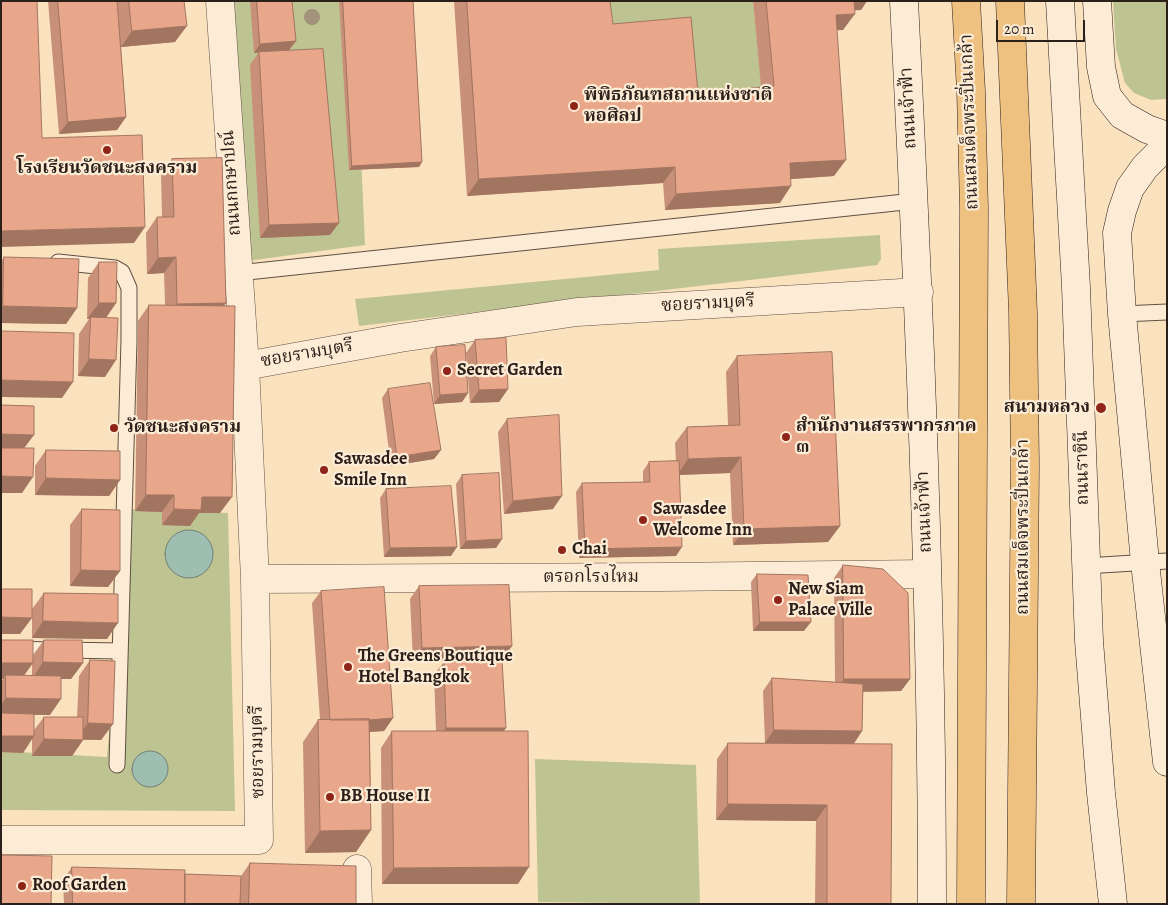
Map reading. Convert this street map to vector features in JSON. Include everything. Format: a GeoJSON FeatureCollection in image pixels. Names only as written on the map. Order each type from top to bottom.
{"type":"FeatureCollection","features":[{"type":"Feature","properties":{"kind":"main road","name":"ถนนสมเด็จพระปิ่นเกล้า"},"geometry":{"type":"LineString","coordinates":[[966,1],[974,198],[970,904]]}},
{"type":"Feature","properties":{"kind":"main road","name":"ถนนสมเด็จพระปิ่นเกล้า"},"geometry":{"type":"LineString","coordinates":[[1010,1],[1021,245],[1025,466],[1021,904]]}},
{"type":"Feature","properties":{"kind":"street","name":"ถนนกกษาปณ์"},"geometry":{"type":"LineString","coordinates":[[220,1],[245,366]]}},
{"type":"Feature","properties":{"kind":"street","name":"ถนนเจ้าฟ้า"},"geometry":{"type":"LineString","coordinates":[[904,1],[919,292],[932,756],[932,904]]}},
{"type":"Feature","properties":{"kind":"street","name":"ถนนราชินี"},"geometry":{"type":"LineString","coordinates":[[1060,1],[1076,287],[1085,566],[1094,714],[1113,904]]}},
{"type":"Feature","properties":{"kind":"street"},"geometry":{"type":"LineString","coordinates":[[1097,1],[1101,67],[1107,96],[1122,115],[1147,129],[1167,136]]}},
{"type":"Feature","properties":{"kind":"street"},"geometry":{"type":"LineString","coordinates":[[1167,144],[1145,167],[1130,188],[1117,233],[1122,314],[1156,561],[1167,762]]}},
{"type":"Feature","properties":{"kind":"street","name":"ซอยรามบุตรี"},"geometry":{"type":"LineString","coordinates":[[1,840],[259,840],[256,579],[245,366],[400,338],[577,312],[919,292]]}},
{"type":"Feature","properties":{"kind":"street","name":"ตรอกโรงไหม"},"geometry":{"type":"LineString","coordinates":[[256,579],[663,578],[927,574]]}},
{"type":"Feature","properties":{"kind":"street"},"geometry":{"type":"LineString","coordinates":[[358,869],[358,904]]}},
{"type":"Feature","properties":{"kind":"lane"},"geometry":{"type":"LineString","coordinates":[[238,273],[914,201]]}},
{"type":"Feature","properties":{"kind":"lane"},"geometry":{"type":"LineString","coordinates":[[40,261],[115,268],[122,272],[129,288],[117,765]]}},
{"type":"Feature","properties":{"kind":"lane"},"geometry":{"type":"LineString","coordinates":[[1122,314],[1167,312]]}},
{"type":"Feature","properties":{"kind":"lane"},"geometry":{"type":"LineString","coordinates":[[1085,566],[1156,561]]}},
{"type":"Feature","properties":{"kind":"lane"},"geometry":{"type":"LineString","coordinates":[[1,649],[120,650]]}},
{"type":"Feature","properties":{"kind":"green space"},"geometry":{"type":"Polygon","coordinates":[[[231,1],[354,1],[365,245],[247,261],[231,1]]]}},
{"type":"Feature","properties":{"kind":"green space"},"geometry":{"type":"Polygon","coordinates":[[[597,1],[753,1],[763,102],[687,109],[601,41],[597,1]]]}},
{"type":"Feature","properties":{"kind":"green space"},"geometry":{"type":"Polygon","coordinates":[[[1113,1],[1167,1],[1167,99],[1151,100],[1134,93],[1125,83],[1116,49],[1113,1]]]}},
{"type":"Feature","properties":{"kind":"green space"},"geometry":{"type":"Polygon","coordinates":[[[880,235],[881,259],[877,265],[359,326],[355,299],[659,270],[658,249],[880,235]]]}},
{"type":"Feature","properties":{"kind":"green space"},"geometry":{"type":"Polygon","coordinates":[[[128,509],[228,513],[235,811],[1,810],[1,751],[107,757],[128,509]]]}},
{"type":"Feature","properties":{"kind":"green space"},"geometry":{"type":"Polygon","coordinates":[[[535,759],[696,765],[700,904],[538,902],[535,759]]]}},
{"type":"Feature","properties":{"kind":"shaded area"},"geometry":{"type":"Polygon","coordinates":[[[184,530],[194,530],[206,537],[213,549],[213,559],[206,571],[194,578],[184,578],[176,574],[169,567],[165,559],[165,549],[169,541],[176,534],[184,530]]]}},
{"type":"Feature","properties":{"kind":"shaded area"},"geometry":{"type":"Polygon","coordinates":[[[150,751],[157,752],[163,756],[167,762],[167,776],[163,782],[157,786],[150,787],[143,786],[137,782],[133,776],[132,769],[133,762],[137,756],[143,752],[150,751]]]}},
{"type":"Feature","properties":{"kind":"building"},"geometry":{"type":"Polygon","coordinates":[[[1,1],[37,1],[42,138],[142,135],[145,227],[1,231],[1,1]]]}},
{"type":"Feature","properties":{"kind":"building"},"geometry":{"type":"Polygon","coordinates":[[[58,1],[117,1],[126,117],[68,122],[58,1]]]}},
{"type":"Feature","properties":{"kind":"building"},"geometry":{"type":"Polygon","coordinates":[[[129,1],[184,1],[187,26],[132,31],[129,1]]]}},
{"type":"Feature","properties":{"kind":"building"},"geometry":{"type":"Polygon","coordinates":[[[257,1],[292,1],[296,41],[260,44],[257,1]]]}},
{"type":"Feature","properties":{"kind":"building"},"geometry":{"type":"Polygon","coordinates":[[[343,1],[413,1],[422,162],[352,166],[343,1]]]}},
{"type":"Feature","properties":{"kind":"building","name":"พิพิธภัณฑสถานแห่งชาติ หอศิลป"},"geometry":{"type":"Polygon","coordinates":[[[467,1],[610,1],[613,24],[691,17],[698,93],[774,86],[766,1],[854,1],[855,14],[836,15],[846,160],[790,163],[791,186],[676,194],[675,167],[479,179],[467,1]]]}},
{"type":"Feature","properties":{"kind":"building"},"geometry":{"type":"Polygon","coordinates":[[[323,49],[339,223],[269,225],[259,52],[323,49]]]}},
{"type":"Feature","properties":{"kind":"building"},"geometry":{"type":"Polygon","coordinates":[[[222,158],[226,303],[177,304],[176,257],[158,258],[157,217],[174,217],[172,159],[222,158]]]}},
{"type":"Feature","properties":{"kind":"building"},"geometry":{"type":"Polygon","coordinates":[[[4,257],[79,259],[77,308],[3,306],[4,257]]]}},
{"type":"Feature","properties":{"kind":"building"},"geometry":{"type":"Polygon","coordinates":[[[99,262],[117,262],[116,303],[99,303],[99,262]]]}},
{"type":"Feature","properties":{"kind":"building"},"geometry":{"type":"Polygon","coordinates":[[[149,305],[235,306],[232,497],[202,497],[201,510],[174,509],[174,495],[146,495],[149,305]]]}},
{"type":"Feature","properties":{"kind":"building"},"geometry":{"type":"Polygon","coordinates":[[[91,317],[118,318],[116,360],[89,359],[91,317]]]}},
{"type":"Feature","properties":{"kind":"building"},"geometry":{"type":"Polygon","coordinates":[[[1,331],[74,333],[73,382],[1,380],[1,331]]]}},
{"type":"Feature","properties":{"kind":"building"},"geometry":{"type":"Polygon","coordinates":[[[506,338],[508,389],[479,390],[475,340],[506,338]]]}},
{"type":"Feature","properties":{"kind":"building"},"geometry":{"type":"Polygon","coordinates":[[[465,345],[468,393],[440,395],[436,347],[465,345]]]}},
{"type":"Feature","properties":{"kind":"building"},"geometry":{"type":"Polygon","coordinates":[[[832,352],[840,526],[744,529],[741,457],[688,459],[687,427],[740,425],[737,356],[832,352]]]}},
{"type":"Feature","properties":{"kind":"building"},"geometry":{"type":"Polygon","coordinates":[[[430,383],[441,450],[397,457],[388,389],[430,383]]]}},
{"type":"Feature","properties":{"kind":"building"},"geometry":{"type":"Polygon","coordinates":[[[1,405],[34,406],[34,435],[1,434],[1,405]]]}},
{"type":"Feature","properties":{"kind":"building"},"geometry":{"type":"Polygon","coordinates":[[[559,415],[562,496],[513,501],[507,419],[559,415]]]}},
{"type":"Feature","properties":{"kind":"building"},"geometry":{"type":"Polygon","coordinates":[[[1,448],[34,448],[33,477],[1,476],[1,448]]]}},
{"type":"Feature","properties":{"kind":"building"},"geometry":{"type":"Polygon","coordinates":[[[46,450],[120,451],[120,480],[46,478],[46,450]]]}},
{"type":"Feature","properties":{"kind":"building"},"geometry":{"type":"Polygon","coordinates":[[[679,461],[682,547],[585,549],[582,483],[650,482],[649,462],[679,461]]]}},
{"type":"Feature","properties":{"kind":"building"},"geometry":{"type":"Polygon","coordinates":[[[499,473],[502,539],[466,541],[462,475],[499,473]]]}},
{"type":"Feature","properties":{"kind":"building"},"geometry":{"type":"Polygon","coordinates":[[[451,486],[457,547],[390,548],[386,489],[451,486]]]}},
{"type":"Feature","properties":{"kind":"building"},"geometry":{"type":"Polygon","coordinates":[[[82,509],[120,510],[120,571],[81,570],[82,509]]]}},
{"type":"Feature","properties":{"kind":"building"},"geometry":{"type":"Polygon","coordinates":[[[843,565],[883,569],[908,593],[910,679],[844,679],[843,565]]]}},
{"type":"Feature","properties":{"kind":"building"},"geometry":{"type":"Polygon","coordinates":[[[757,574],[808,575],[811,622],[760,622],[757,574]]]}},
{"type":"Feature","properties":{"kind":"building"},"geometry":{"type":"Polygon","coordinates":[[[509,585],[512,646],[422,648],[419,586],[509,585]]]}},
{"type":"Feature","properties":{"kind":"building","name":"The Greens Boutique Hotel Bangkok"},"geometry":{"type":"Polygon","coordinates":[[[384,587],[393,718],[330,720],[321,591],[384,587]]]}},
{"type":"Feature","properties":{"kind":"building"},"geometry":{"type":"Polygon","coordinates":[[[1,589],[32,589],[32,618],[1,617],[1,589]]]}},
{"type":"Feature","properties":{"kind":"building"},"geometry":{"type":"Polygon","coordinates":[[[44,593],[118,594],[118,623],[43,621],[44,593]]]}},
{"type":"Feature","properties":{"kind":"building"},"geometry":{"type":"Polygon","coordinates":[[[1,640],[33,640],[33,663],[1,663],[1,640]]]}},
{"type":"Feature","properties":{"kind":"building"},"geometry":{"type":"Polygon","coordinates":[[[44,640],[82,640],[83,663],[43,662],[44,640]]]}},
{"type":"Feature","properties":{"kind":"building"},"geometry":{"type":"Polygon","coordinates":[[[90,660],[115,661],[113,724],[88,723],[90,660]]]}},
{"type":"Feature","properties":{"kind":"building"},"geometry":{"type":"Polygon","coordinates":[[[502,660],[506,728],[446,728],[444,662],[502,660]]]}},
{"type":"Feature","properties":{"kind":"building"},"geometry":{"type":"Polygon","coordinates":[[[6,675],[61,676],[61,699],[6,698],[6,675]]]}},
{"type":"Feature","properties":{"kind":"building"},"geometry":{"type":"Polygon","coordinates":[[[772,678],[863,684],[862,731],[774,730],[772,678]]]}},
{"type":"Feature","properties":{"kind":"building"},"geometry":{"type":"Polygon","coordinates":[[[1,713],[34,714],[34,736],[1,736],[1,713]]]}},
{"type":"Feature","properties":{"kind":"building"},"geometry":{"type":"Polygon","coordinates":[[[44,717],[83,717],[83,740],[44,739],[44,717]]]}},
{"type":"Feature","properties":{"kind":"building"},"geometry":{"type":"Polygon","coordinates":[[[369,719],[371,830],[320,831],[318,720],[369,719]]]}},
{"type":"Feature","properties":{"kind":"building"},"geometry":{"type":"Polygon","coordinates":[[[392,731],[528,731],[529,867],[394,868],[392,731]]]}},
{"type":"Feature","properties":{"kind":"building"},"geometry":{"type":"Polygon","coordinates":[[[728,743],[892,744],[891,904],[827,904],[827,805],[728,804],[728,743]]]}},
{"type":"Feature","properties":{"kind":"building","name":"Roof Garden"},"geometry":{"type":"Polygon","coordinates":[[[1,855],[52,856],[51,904],[1,904],[1,855]]]}},
{"type":"Feature","properties":{"kind":"building"},"geometry":{"type":"Polygon","coordinates":[[[250,863],[356,866],[356,904],[249,904],[250,863]]]}},
{"type":"Feature","properties":{"kind":"building"},"geometry":{"type":"Polygon","coordinates":[[[72,867],[185,870],[185,904],[73,904],[72,867]]]}},
{"type":"Feature","properties":{"kind":"building"},"geometry":{"type":"Polygon","coordinates":[[[185,874],[241,876],[240,904],[185,904],[185,874]]]}},
{"type":"Feature","properties":{"kind":"place","name":"พิพิธภัณฑสถานแห่งชาติ หอศิลป"},"geometry":{"type":"Point","coordinates":[574,106]}},
{"type":"Feature","properties":{"kind":"place","name":"โรงเรียนวัดชนะสงคราม"},"geometry":{"type":"Point","coordinates":[107,150]}},
{"type":"Feature","properties":{"kind":"place","name":"Secret Garden"},"geometry":{"type":"Point","coordinates":[447,371]}},
{"type":"Feature","properties":{"kind":"place","name":"สนามหลวง"},"geometry":{"type":"Point","coordinates":[1101,408]}},
{"type":"Feature","properties":{"kind":"place","name":"วัดชนะสงคราม"},"geometry":{"type":"Point","coordinates":[114,428]}},
{"type":"Feature","properties":{"kind":"place","name":"สำนักงานสรรพากรภาค ๓"},"geometry":{"type":"Point","coordinates":[786,437]}},
{"type":"Feature","properties":{"kind":"place","name":"Sawasdee Smile Inn"},"geometry":{"type":"Point","coordinates":[324,470]}},
{"type":"Feature","properties":{"kind":"place","name":"Sawasdee Welcome Inn"},"geometry":{"type":"Point","coordinates":[643,520]}},
{"type":"Feature","properties":{"kind":"place","name":"Chai"},"geometry":{"type":"Point","coordinates":[562,550]}},
{"type":"Feature","properties":{"kind":"place","name":"New Siam Palace Ville"},"geometry":{"type":"Point","coordinates":[778,600]}},
{"type":"Feature","properties":{"kind":"place","name":"The Greens Boutique Hotel Bangkok"},"geometry":{"type":"Point","coordinates":[348,667]}},
{"type":"Feature","properties":{"kind":"place","name":"BB House II"},"geometry":{"type":"Point","coordinates":[330,797]}},
{"type":"Feature","properties":{"kind":"place","name":"Roof Garden"},"geometry":{"type":"Point","coordinates":[22,886]}}]}
